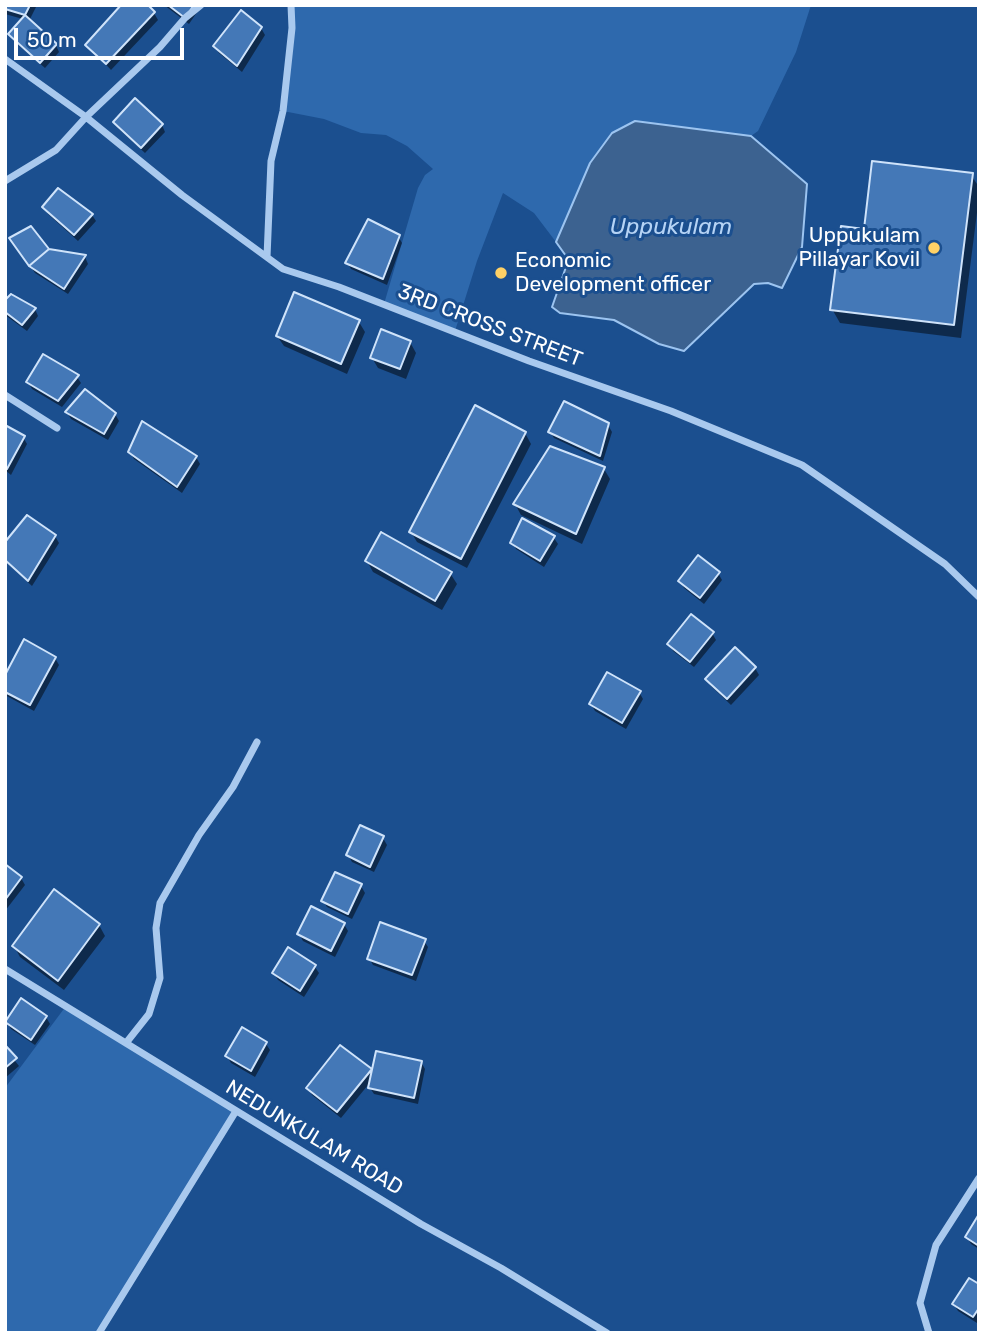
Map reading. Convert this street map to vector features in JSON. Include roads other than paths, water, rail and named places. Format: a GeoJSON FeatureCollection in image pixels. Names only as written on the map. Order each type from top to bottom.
{"type":"FeatureCollection","features":[{"type":"Feature","properties":{"kind":"street"},"geometry":{"type":"LineString","coordinates":[[5,181],[56,150],[86,117],[160,47],[185,18],[201,5]]}},
{"type":"Feature","properties":{"kind":"street"},"geometry":{"type":"LineString","coordinates":[[267,257],[271,161],[283,111],[292,28],[291,5]]}},
{"type":"Feature","properties":{"kind":"street","name":"3RD CROSS STREET"},"geometry":{"type":"LineString","coordinates":[[5,59],[86,117],[181,195],[283,269],[339,287],[529,361],[671,411],[802,465],[944,564],[979,597]]}},
{"type":"Feature","properties":{"kind":"street"},"geometry":{"type":"LineString","coordinates":[[5,395],[57,428]]}},
{"type":"Feature","properties":{"kind":"street"},"geometry":{"type":"LineString","coordinates":[[125,1042],[149,1014],[160,978],[156,928],[160,903],[199,835],[233,787],[257,742]]}},
{"type":"Feature","properties":{"kind":"street","name":"NEDUNKULAM ROAD"},"geometry":{"type":"LineString","coordinates":[[5,969],[421,1224],[501,1268],[607,1333]]}},
{"type":"Feature","properties":{"kind":"street"},"geometry":{"type":"LineString","coordinates":[[99,1333],[236,1111]]}},
{"type":"Feature","properties":{"kind":"street"},"geometry":{"type":"LineString","coordinates":[[929,1333],[920,1303],[936,1245],[979,1178]]}},
{"type":"Feature","properties":{"kind":"water","name":"Uppukulam"},"geometry":{"type":"Polygon","coordinates":[[[635,121],[751,136],[807,184],[802,247],[782,288],[768,283],[754,284],[684,351],[659,344],[614,320],[560,313],[552,307],[566,267],[566,256],[556,242],[590,163],[612,133],[635,121]]]}},
{"type":"Feature","properties":{"kind":"place","name":"Uppukulam Pillayar Kovil"},"geometry":{"type":"Point","coordinates":[934,248]}},
{"type":"Feature","properties":{"kind":"place","name":"Economic Development officer"},"geometry":{"type":"Point","coordinates":[501,273]}}]}
